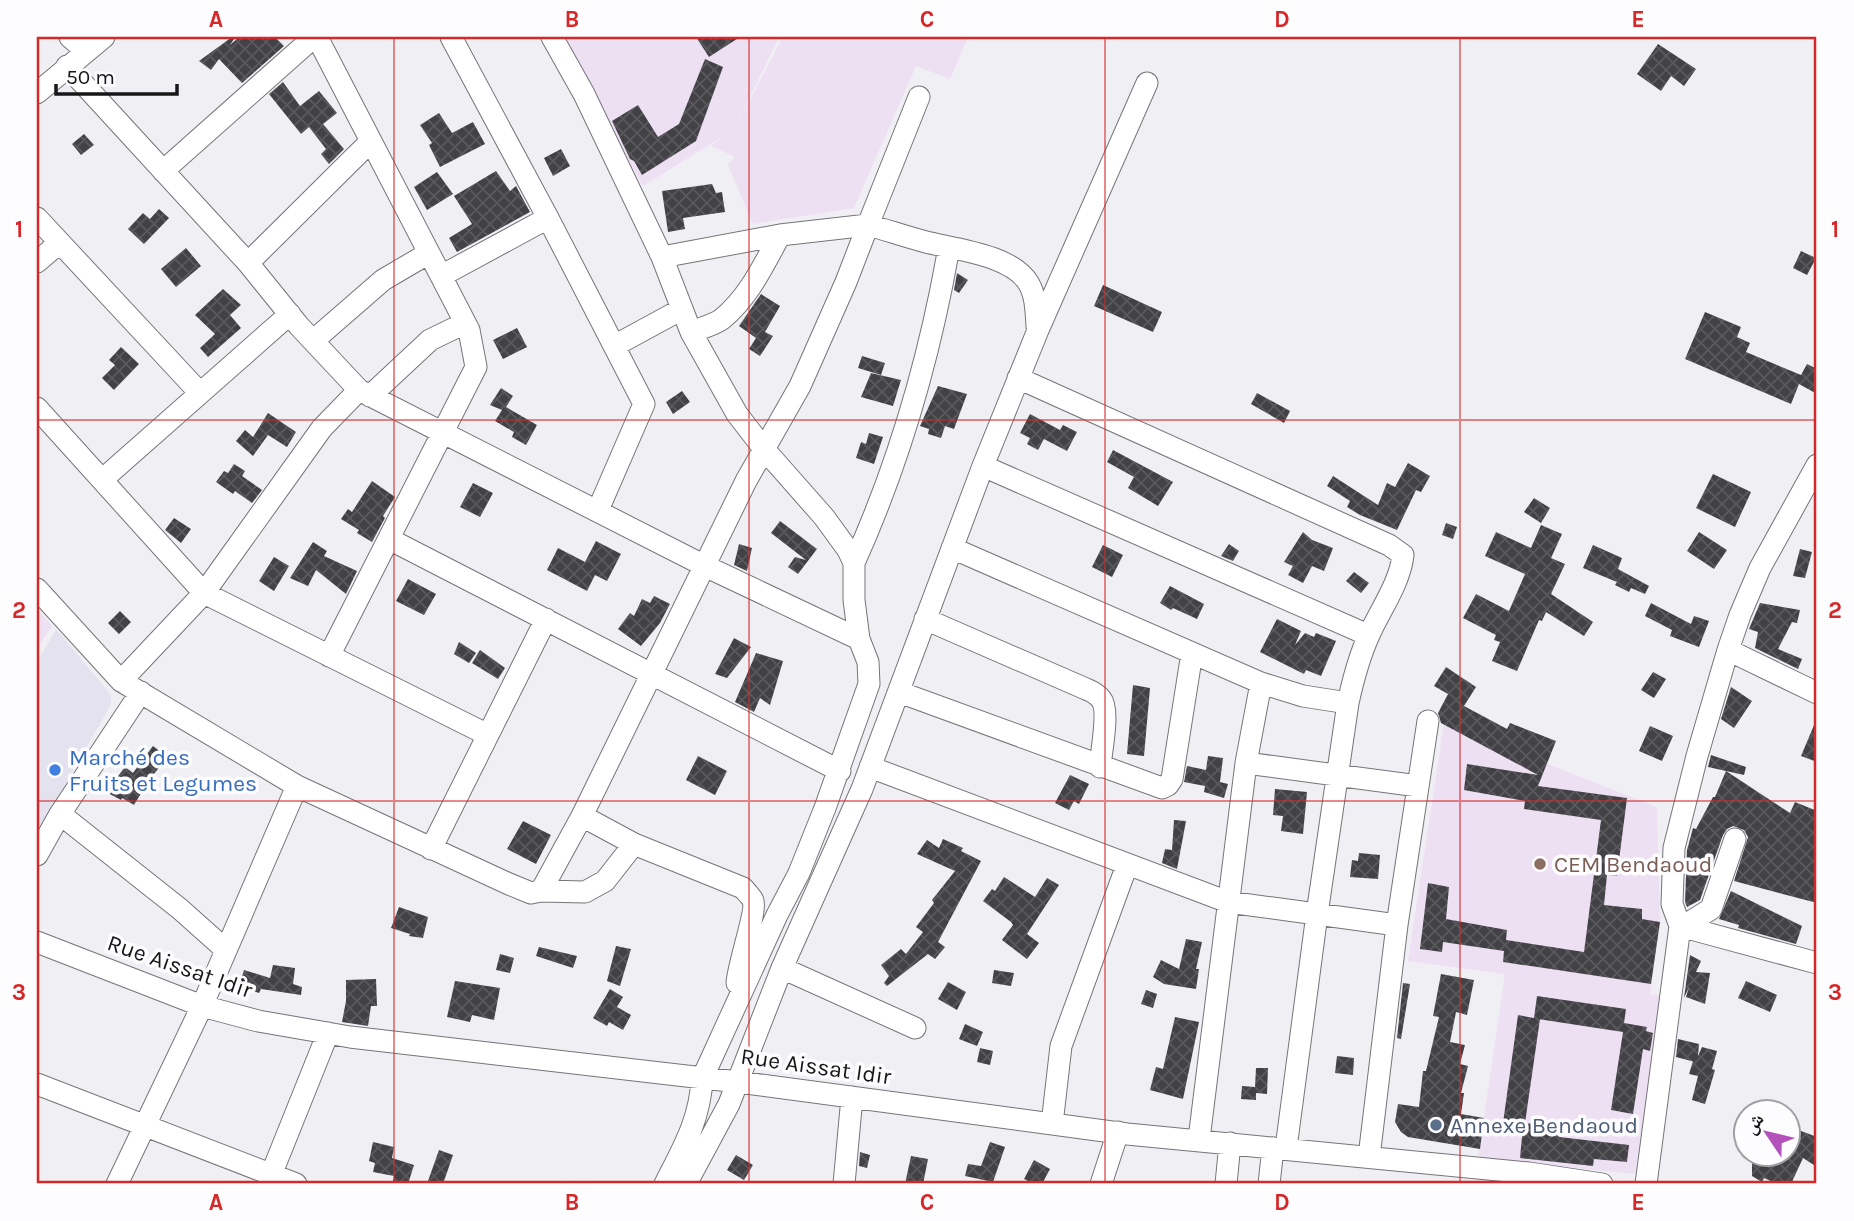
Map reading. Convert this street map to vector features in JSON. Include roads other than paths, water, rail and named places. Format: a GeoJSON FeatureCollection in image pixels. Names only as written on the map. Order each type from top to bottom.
{"type":"FeatureCollection","features":[{"type":"Feature","properties":{"kind":"street"},"geometry":{"type":"LineString","coordinates":[[69,37],[86,51]]}},
{"type":"Feature","properties":{"kind":"street"},"geometry":{"type":"LineString","coordinates":[[37,93],[104,37]]}},
{"type":"Feature","properties":{"kind":"street"},"geometry":{"type":"LineString","coordinates":[[163,171],[316,37],[469,330],[476,367],[329,656]]}},
{"type":"Feature","properties":{"kind":"street"},"geometry":{"type":"LineString","coordinates":[[451,37],[644,404],[598,510]]}},
{"type":"Feature","properties":{"kind":"street"},"geometry":{"type":"LineString","coordinates":[[551,37],[584,94],[662,257],[691,332],[737,414],[824,517],[843,542],[854,563]]}},
{"type":"Feature","properties":{"kind":"street"},"geometry":{"type":"LineString","coordinates":[[67,66],[247,262],[290,314],[365,393],[705,566],[859,639]]}},
{"type":"Feature","properties":{"kind":"street"},"geometry":{"type":"LineString","coordinates":[[686,1184],[725,1112],[782,968],[870,767],[1018,378],[1147,83]]}},
{"type":"Feature","properties":{"kind":"street"},"geometry":{"type":"LineString","coordinates":[[541,891],[582,816],[764,449],[800,386],[846,282],[919,97]]}},
{"type":"Feature","properties":{"kind":"street"},"geometry":{"type":"LineString","coordinates":[[247,262],[370,142]]}},
{"type":"Feature","properties":{"kind":"street"},"geometry":{"type":"LineString","coordinates":[[37,218],[200,393]]}},
{"type":"Feature","properties":{"kind":"street"},"geometry":{"type":"LineString","coordinates":[[441,276],[548,218]]}},
{"type":"Feature","properties":{"kind":"street"},"geometry":{"type":"LineString","coordinates":[[662,257],[780,235],[868,225],[996,259],[1028,282],[1035,301],[1038,330]]}},
{"type":"Feature","properties":{"kind":"street"},"geometry":{"type":"LineString","coordinates":[[691,332],[720,320],[736,303],[757,278],[780,235]]}},
{"type":"Feature","properties":{"kind":"street"},"geometry":{"type":"LineString","coordinates":[[37,262],[51,250],[57,240]]}},
{"type":"Feature","properties":{"kind":"street"},"geometry":{"type":"LineString","coordinates":[[665,1184],[696,1121],[701,1101],[702,1079],[799,873],[869,684],[868,662],[859,639],[854,600],[854,563],[907,428],[931,341],[949,247]]}},
{"type":"Feature","properties":{"kind":"street"},"geometry":{"type":"LineString","coordinates":[[314,340],[383,279],[429,253]]}},
{"type":"Feature","properties":{"kind":"street"},"geometry":{"type":"LineString","coordinates":[[614,346],[682,309]]}},
{"type":"Feature","properties":{"kind":"street"},"geometry":{"type":"LineString","coordinates":[[103,479],[290,314]]}},
{"type":"Feature","properties":{"kind":"street"},"geometry":{"type":"LineString","coordinates":[[121,681],[204,593],[322,428],[430,340],[465,323]]}},
{"type":"Feature","properties":{"kind":"street"},"geometry":{"type":"LineString","coordinates":[[1018,378],[1396,549],[1403,555],[1402,565],[1368,635],[1354,675],[1348,703],[1280,1148],[1269,1184]]}},
{"type":"Feature","properties":{"kind":"street"},"geometry":{"type":"LineString","coordinates":[[37,408],[204,593],[488,735]]}},
{"type":"Feature","properties":{"kind":"street"},"geometry":{"type":"LineString","coordinates":[[1646,1184],[1681,927],[1672,904],[1674,848],[1697,756],[1740,615],[1760,568],[1808,499],[1817,465]]}},
{"type":"Feature","properties":{"kind":"street"},"geometry":{"type":"LineString","coordinates":[[983,466],[1368,635]]}},
{"type":"Feature","properties":{"kind":"street"},"geometry":{"type":"LineString","coordinates":[[389,539],[839,771]]}},
{"type":"Feature","properties":{"kind":"street"},"geometry":{"type":"LineString","coordinates":[[952,548],[1261,683],[1303,696],[1348,703]]}},
{"type":"Feature","properties":{"kind":"street"},"geometry":{"type":"LineString","coordinates":[[37,589],[121,681],[297,786],[520,889],[531,893],[585,892],[606,881],[634,844]]}},
{"type":"Feature","properties":{"kind":"street"},"geometry":{"type":"LineString","coordinates":[[431,849],[546,618]]}},
{"type":"Feature","properties":{"kind":"street"},"geometry":{"type":"LineString","coordinates":[[925,619],[1099,697],[1104,713],[1100,767]]}},
{"type":"Feature","properties":{"kind":"street"},"geometry":{"type":"LineString","coordinates":[[1728,650],[1817,693]]}},
{"type":"Feature","properties":{"kind":"street"},"geometry":{"type":"LineString","coordinates":[[899,692],[1161,788],[1168,785],[1172,779],[1192,653]]}},
{"type":"Feature","properties":{"kind":"street"},"geometry":{"type":"LineString","coordinates":[[1199,1139],[1246,763],[1261,683]]}},
{"type":"Feature","properties":{"kind":"street"},"geometry":{"type":"LineString","coordinates":[[37,855],[60,814],[141,692]]}},
{"type":"Feature","properties":{"kind":"street"},"geometry":{"type":"LineString","coordinates":[[1368,1157],[1397,925],[1428,721]]}},
{"type":"Feature","properties":{"kind":"street"},"geometry":{"type":"LineString","coordinates":[[1246,763],[1418,786]]}},
{"type":"Feature","properties":{"kind":"street"},"geometry":{"type":"LineString","coordinates":[[870,767],[1228,902],[1397,925]]}},
{"type":"Feature","properties":{"kind":"street"},"geometry":{"type":"LineString","coordinates":[[117,1184],[202,1006],[297,786]]}},
{"type":"Feature","properties":{"kind":"street"},"geometry":{"type":"LineString","coordinates":[[60,814],[180,909],[226,950]]}},
{"type":"Feature","properties":{"kind":"street"},"geometry":{"type":"LineString","coordinates":[[582,816],[634,844],[743,888],[754,902],[754,915],[737,977],[736,1003]]}},
{"type":"Feature","properties":{"kind":"street"},"geometry":{"type":"LineString","coordinates":[[1681,927],[1711,909],[1735,839]]}},
{"type":"Feature","properties":{"kind":"street"},"geometry":{"type":"LineString","coordinates":[[1052,1124],[1061,1046],[1127,864]]}},
{"type":"Feature","properties":{"kind":"street"},"geometry":{"type":"LineString","coordinates":[[1681,927],[1817,963]]}},
{"type":"Feature","properties":{"kind":"street","name":"Rue Aissat Idir"},"geometry":{"type":"LineString","coordinates":[[37,942],[202,1006],[258,1021],[328,1033],[738,1082],[1118,1132],[1602,1184]]}},
{"type":"Feature","properties":{"kind":"street"},"geometry":{"type":"LineString","coordinates":[[782,968],[915,1028]]}},
{"type":"Feature","properties":{"kind":"street"},"geometry":{"type":"LineString","coordinates":[[267,1177],[328,1033]]}},
{"type":"Feature","properties":{"kind":"street"},"geometry":{"type":"LineString","coordinates":[[37,1084],[145,1125],[267,1177],[296,1184]]}},
{"type":"Feature","properties":{"kind":"street"},"geometry":{"type":"LineString","coordinates":[[844,1184],[852,1097]]}},
{"type":"Feature","properties":{"kind":"street"},"geometry":{"type":"LineString","coordinates":[[1101,1184],[1118,1132]]}},
{"type":"Feature","properties":{"kind":"street"},"geometry":{"type":"LineString","coordinates":[[1226,1184],[1230,1143]]}},
{"type":"Feature","properties":{"kind":"place","name":"Marché des Fruits et Legumes"},"geometry":{"type":"Point","coordinates":[55,770]}},
{"type":"Feature","properties":{"kind":"place","name":"CEM Bendaoud"},"geometry":{"type":"Point","coordinates":[1540,864]}},
{"type":"Feature","properties":{"kind":"place","name":"Annexe Bendaoud"},"geometry":{"type":"Point","coordinates":[1436,1125]}}]}
